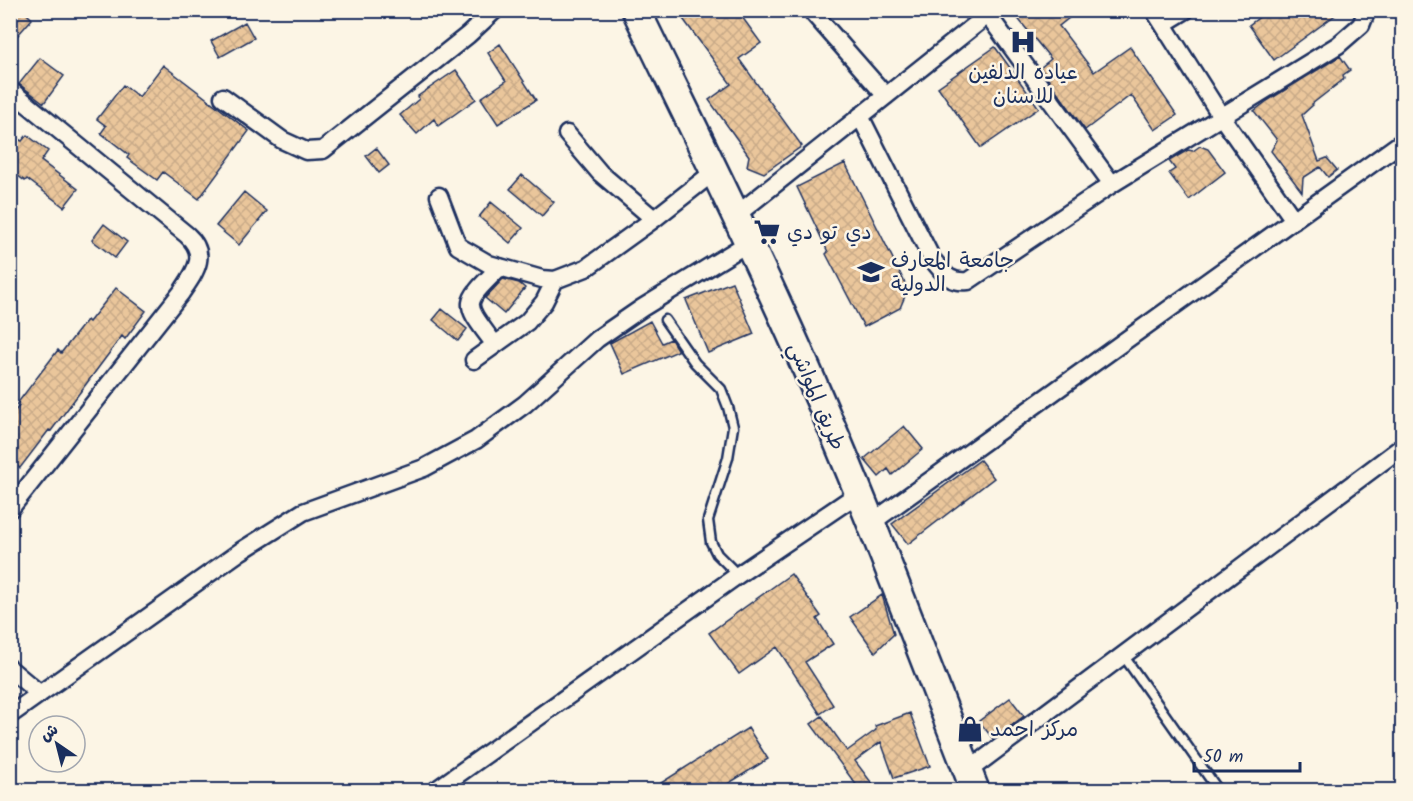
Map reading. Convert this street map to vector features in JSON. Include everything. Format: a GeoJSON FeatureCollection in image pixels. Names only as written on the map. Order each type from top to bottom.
{"type":"FeatureCollection","features":[{"type":"Feature","properties":{"kind":"main road","name":"طريق المواشي"},"geometry":{"type":"LineString","coordinates":[[636,10],[782,314],[871,522],[972,785]]}},
{"type":"Feature","properties":{"kind":"street"},"geometry":{"type":"LineString","coordinates":[[223,97],[282,140],[306,151],[323,150],[468,35],[495,10]]}},
{"type":"Feature","properties":{"kind":"street"},"geometry":{"type":"LineString","coordinates":[[1186,10],[1159,17],[1221,116],[1294,220]]}},
{"type":"Feature","properties":{"kind":"street"},"geometry":{"type":"LineString","coordinates":[[860,116],[932,259],[945,276],[957,282],[968,281],[1112,184],[1338,45],[1360,25],[1367,10]]}},
{"type":"Feature","properties":{"kind":"street"},"geometry":{"type":"LineString","coordinates":[[735,216],[991,13],[1112,184]]}},
{"type":"Feature","properties":{"kind":"street"},"geometry":{"type":"LineString","coordinates":[[814,14],[886,96]]}},
{"type":"Feature","properties":{"kind":"street"},"geometry":{"type":"LineString","coordinates":[[10,90],[187,234],[196,243],[199,258],[196,270],[182,293],[10,509]]}},
{"type":"Feature","properties":{"kind":"street"},"geometry":{"type":"LineString","coordinates":[[567,134],[600,173],[654,219]]}},
{"type":"Feature","properties":{"kind":"street"},"geometry":{"type":"LineString","coordinates":[[871,522],[1402,142]]}},
{"type":"Feature","properties":{"kind":"street"},"geometry":{"type":"LineString","coordinates":[[439,196],[458,246],[489,264],[542,279],[555,280],[586,268],[715,171]]}},
{"type":"Feature","properties":{"kind":"street"},"geometry":{"type":"LineString","coordinates":[[10,715],[241,551],[303,512],[423,468],[476,440],[525,404],[597,339],[642,308],[748,243]]}},
{"type":"Feature","properties":{"kind":"street"},"geometry":{"type":"LineString","coordinates":[[495,345],[471,312],[470,301],[475,292],[500,267]]}},
{"type":"Feature","properties":{"kind":"street"},"geometry":{"type":"LineString","coordinates":[[474,360],[527,322],[544,302],[555,280]]}},
{"type":"Feature","properties":{"kind":"street"},"geometry":{"type":"LineString","coordinates":[[972,785],[1123,655],[1402,447]]}},
{"type":"Feature","properties":{"kind":"street"},"geometry":{"type":"LineString","coordinates":[[436,790],[738,575],[859,493]]}},
{"type":"Feature","properties":{"kind":"street"},"geometry":{"type":"LineString","coordinates":[[10,669],[40,694]]}},
{"type":"Feature","properties":{"kind":"lane"},"geometry":{"type":"LineString","coordinates":[[664,320],[695,363],[721,389],[728,407],[733,427],[728,458],[708,520],[711,542],[717,554],[738,575]]}},
{"type":"Feature","properties":{"kind":"lane"},"geometry":{"type":"LineString","coordinates":[[1123,655],[1218,790]]}},
{"type":"Feature","properties":{"kind":"building"},"geometry":{"type":"Polygon","coordinates":[[[10,10],[23,10],[32,19],[10,44],[10,10]]]}},
{"type":"Feature","properties":{"kind":"building"},"geometry":{"type":"Polygon","coordinates":[[[688,10],[737,10],[761,43],[739,59],[802,146],[764,173],[747,166],[749,156],[709,100],[731,84],[681,16],[688,10]]]}},
{"type":"Feature","properties":{"kind":"building"},"geometry":{"type":"Polygon","coordinates":[[[1011,10],[1079,10],[1059,26],[1094,72],[1130,47],[1177,115],[1155,130],[1131,95],[1085,130],[1040,68],[1051,59],[1011,10]]]}},
{"type":"Feature","properties":{"kind":"building"},"geometry":{"type":"Polygon","coordinates":[[[1269,10],[1342,10],[1274,60],[1249,25],[1269,10]]]}},
{"type":"Feature","properties":{"kind":"building"},"geometry":{"type":"Polygon","coordinates":[[[245,22],[254,38],[220,57],[211,41],[245,22]]]}},
{"type":"Feature","properties":{"kind":"building"},"geometry":{"type":"Polygon","coordinates":[[[500,44],[536,100],[498,124],[481,98],[506,81],[488,53],[500,44]]]}},
{"type":"Feature","properties":{"kind":"building"},"geometry":{"type":"Polygon","coordinates":[[[995,47],[1039,108],[981,148],[938,87],[995,47]]]}},
{"type":"Feature","properties":{"kind":"building"},"geometry":{"type":"Polygon","coordinates":[[[1340,56],[1350,70],[1343,75],[1344,79],[1312,104],[1302,115],[1319,161],[1327,158],[1337,170],[1328,177],[1320,167],[1303,178],[1302,192],[1271,151],[1277,140],[1254,111],[1340,56]]]}},
{"type":"Feature","properties":{"kind":"building"},"geometry":{"type":"Polygon","coordinates":[[[40,58],[64,76],[44,103],[19,84],[40,58]]]}},
{"type":"Feature","properties":{"kind":"building"},"geometry":{"type":"Polygon","coordinates":[[[163,65],[249,131],[199,199],[163,172],[157,180],[127,158],[129,155],[101,133],[106,126],[97,119],[123,85],[139,97],[163,65]]]}},
{"type":"Feature","properties":{"kind":"building"},"geometry":{"type":"Polygon","coordinates":[[[456,70],[476,99],[438,126],[434,119],[417,134],[400,115],[419,99],[418,96],[456,70]]]}},
{"type":"Feature","properties":{"kind":"building"},"geometry":{"type":"Polygon","coordinates":[[[27,135],[48,151],[41,161],[78,189],[64,207],[27,179],[25,181],[10,170],[10,149],[18,139],[22,141],[27,135]]]}},
{"type":"Feature","properties":{"kind":"building"},"geometry":{"type":"Polygon","coordinates":[[[1200,146],[1208,149],[1225,172],[1189,200],[1169,173],[1175,169],[1169,161],[1200,146]]]}},
{"type":"Feature","properties":{"kind":"building"},"geometry":{"type":"Polygon","coordinates":[[[376,148],[389,165],[379,173],[366,156],[376,148]]]}},
{"type":"Feature","properties":{"kind":"building"},"geometry":{"type":"Polygon","coordinates":[[[845,163],[908,289],[900,308],[864,327],[826,254],[828,252],[797,187],[845,163]]]}},
{"type":"Feature","properties":{"kind":"building"},"geometry":{"type":"Polygon","coordinates":[[[522,175],[554,202],[542,216],[510,189],[522,175]]]}},
{"type":"Feature","properties":{"kind":"building"},"geometry":{"type":"Polygon","coordinates":[[[244,192],[267,211],[239,245],[216,226],[244,192]]]}},
{"type":"Feature","properties":{"kind":"building"},"geometry":{"type":"Polygon","coordinates":[[[491,202],[523,228],[510,243],[479,217],[491,202]]]}},
{"type":"Feature","properties":{"kind":"building"},"geometry":{"type":"Polygon","coordinates":[[[104,224],[127,242],[115,258],[92,240],[104,224]]]}},
{"type":"Feature","properties":{"kind":"building"},"geometry":{"type":"Polygon","coordinates":[[[503,279],[519,283],[525,288],[504,314],[485,298],[503,279]]]}},
{"type":"Feature","properties":{"kind":"building"},"geometry":{"type":"Polygon","coordinates":[[[732,282],[754,334],[708,353],[686,300],[732,282]]]}},
{"type":"Feature","properties":{"kind":"building"},"geometry":{"type":"Polygon","coordinates":[[[116,288],[146,311],[125,339],[122,336],[51,431],[49,430],[20,468],[10,460],[10,417],[19,406],[16,405],[58,350],[61,353],[116,288]]]}},
{"type":"Feature","properties":{"kind":"building"},"geometry":{"type":"Polygon","coordinates":[[[442,309],[467,329],[458,341],[433,320],[442,309]]]}},
{"type":"Feature","properties":{"kind":"building"},"geometry":{"type":"Polygon","coordinates":[[[650,321],[662,343],[671,339],[678,351],[624,374],[610,343],[650,321]]]}},
{"type":"Feature","properties":{"kind":"building"},"geometry":{"type":"Polygon","coordinates":[[[904,426],[923,449],[892,475],[888,469],[879,477],[864,459],[904,426]]]}},
{"type":"Feature","properties":{"kind":"building"},"geometry":{"type":"Polygon","coordinates":[[[980,460],[994,478],[908,544],[892,524],[980,460]]]}},
{"type":"Feature","properties":{"kind":"building"},"geometry":{"type":"Polygon","coordinates":[[[791,574],[821,616],[817,619],[833,644],[805,662],[833,705],[820,714],[777,647],[739,674],[709,633],[791,574]]]}},
{"type":"Feature","properties":{"kind":"building"},"geometry":{"type":"Polygon","coordinates":[[[882,595],[894,634],[875,652],[850,617],[882,595]]]}},
{"type":"Feature","properties":{"kind":"building"},"geometry":{"type":"Polygon","coordinates":[[[1010,698],[1024,716],[993,739],[979,721],[1010,698]]]}},
{"type":"Feature","properties":{"kind":"building"},"geometry":{"type":"Polygon","coordinates":[[[910,713],[930,766],[894,778],[881,742],[855,761],[877,790],[860,790],[811,724],[822,716],[847,751],[876,730],[875,726],[910,713]]]}},
{"type":"Feature","properties":{"kind":"building"},"geometry":{"type":"Polygon","coordinates":[[[748,728],[768,759],[718,790],[666,790],[661,783],[748,728]]]}},
{"type":"Feature","properties":{"kind":"place","name":"عياده الدلفين للاسنان"},"geometry":{"type":"Point","coordinates":[1023,42]}},
{"type":"Feature","properties":{"kind":"place","name":"دي تو دي"},"geometry":{"type":"Point","coordinates":[767,232]}},
{"type":"Feature","properties":{"kind":"place","name":"جامعة المعارف الدولية"},"geometry":{"type":"Point","coordinates":[871,272]}},
{"type":"Feature","properties":{"kind":"place","name":"مركز احمد"},"geometry":{"type":"Point","coordinates":[970,729]}}]}
